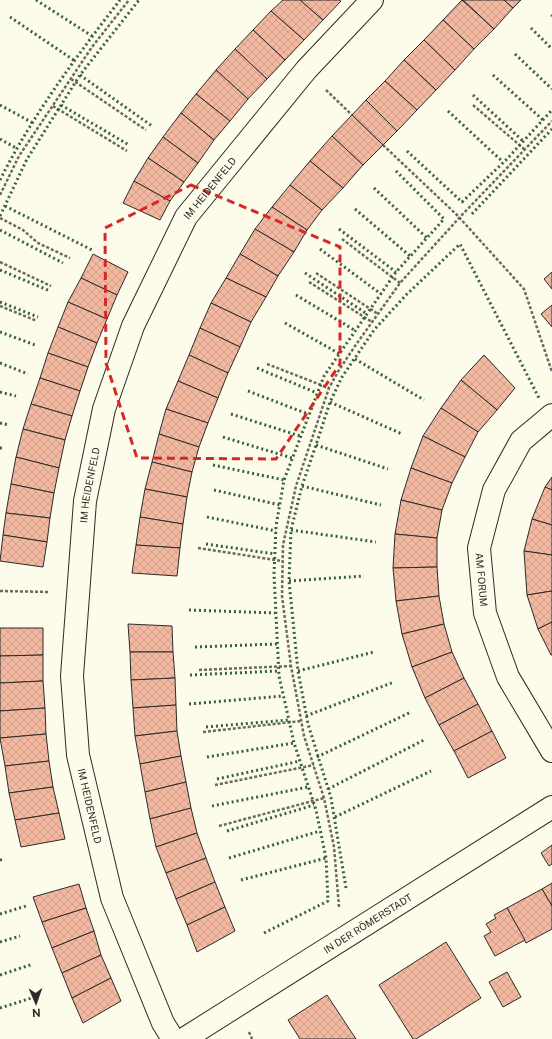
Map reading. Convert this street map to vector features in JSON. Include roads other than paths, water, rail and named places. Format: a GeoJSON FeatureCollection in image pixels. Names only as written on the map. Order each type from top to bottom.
{"type":"FeatureCollection","features":[{"type":"Feature","properties":{"kind":"street","name":"IM HEIDENFELD"},"geometry":{"type":"LineString","coordinates":[[173,1039],[163,1023],[112,898],[78,755],[72,676],[77,592],[85,501],[104,409],[133,326],[186,217],[306,70],[372,0]]}},
{"type":"Feature","properties":{"kind":"street","name":"AM FORUM"},"geometry":{"type":"LineString","coordinates":[[552,415],[521,441],[494,490],[479,548],[485,613],[508,677],[552,751]]}},
{"type":"Feature","properties":{"kind":"street","name":"IN DER RÖMERSTADT"},"geometry":{"type":"LineString","coordinates":[[184,1039],[552,807]]}}]}
